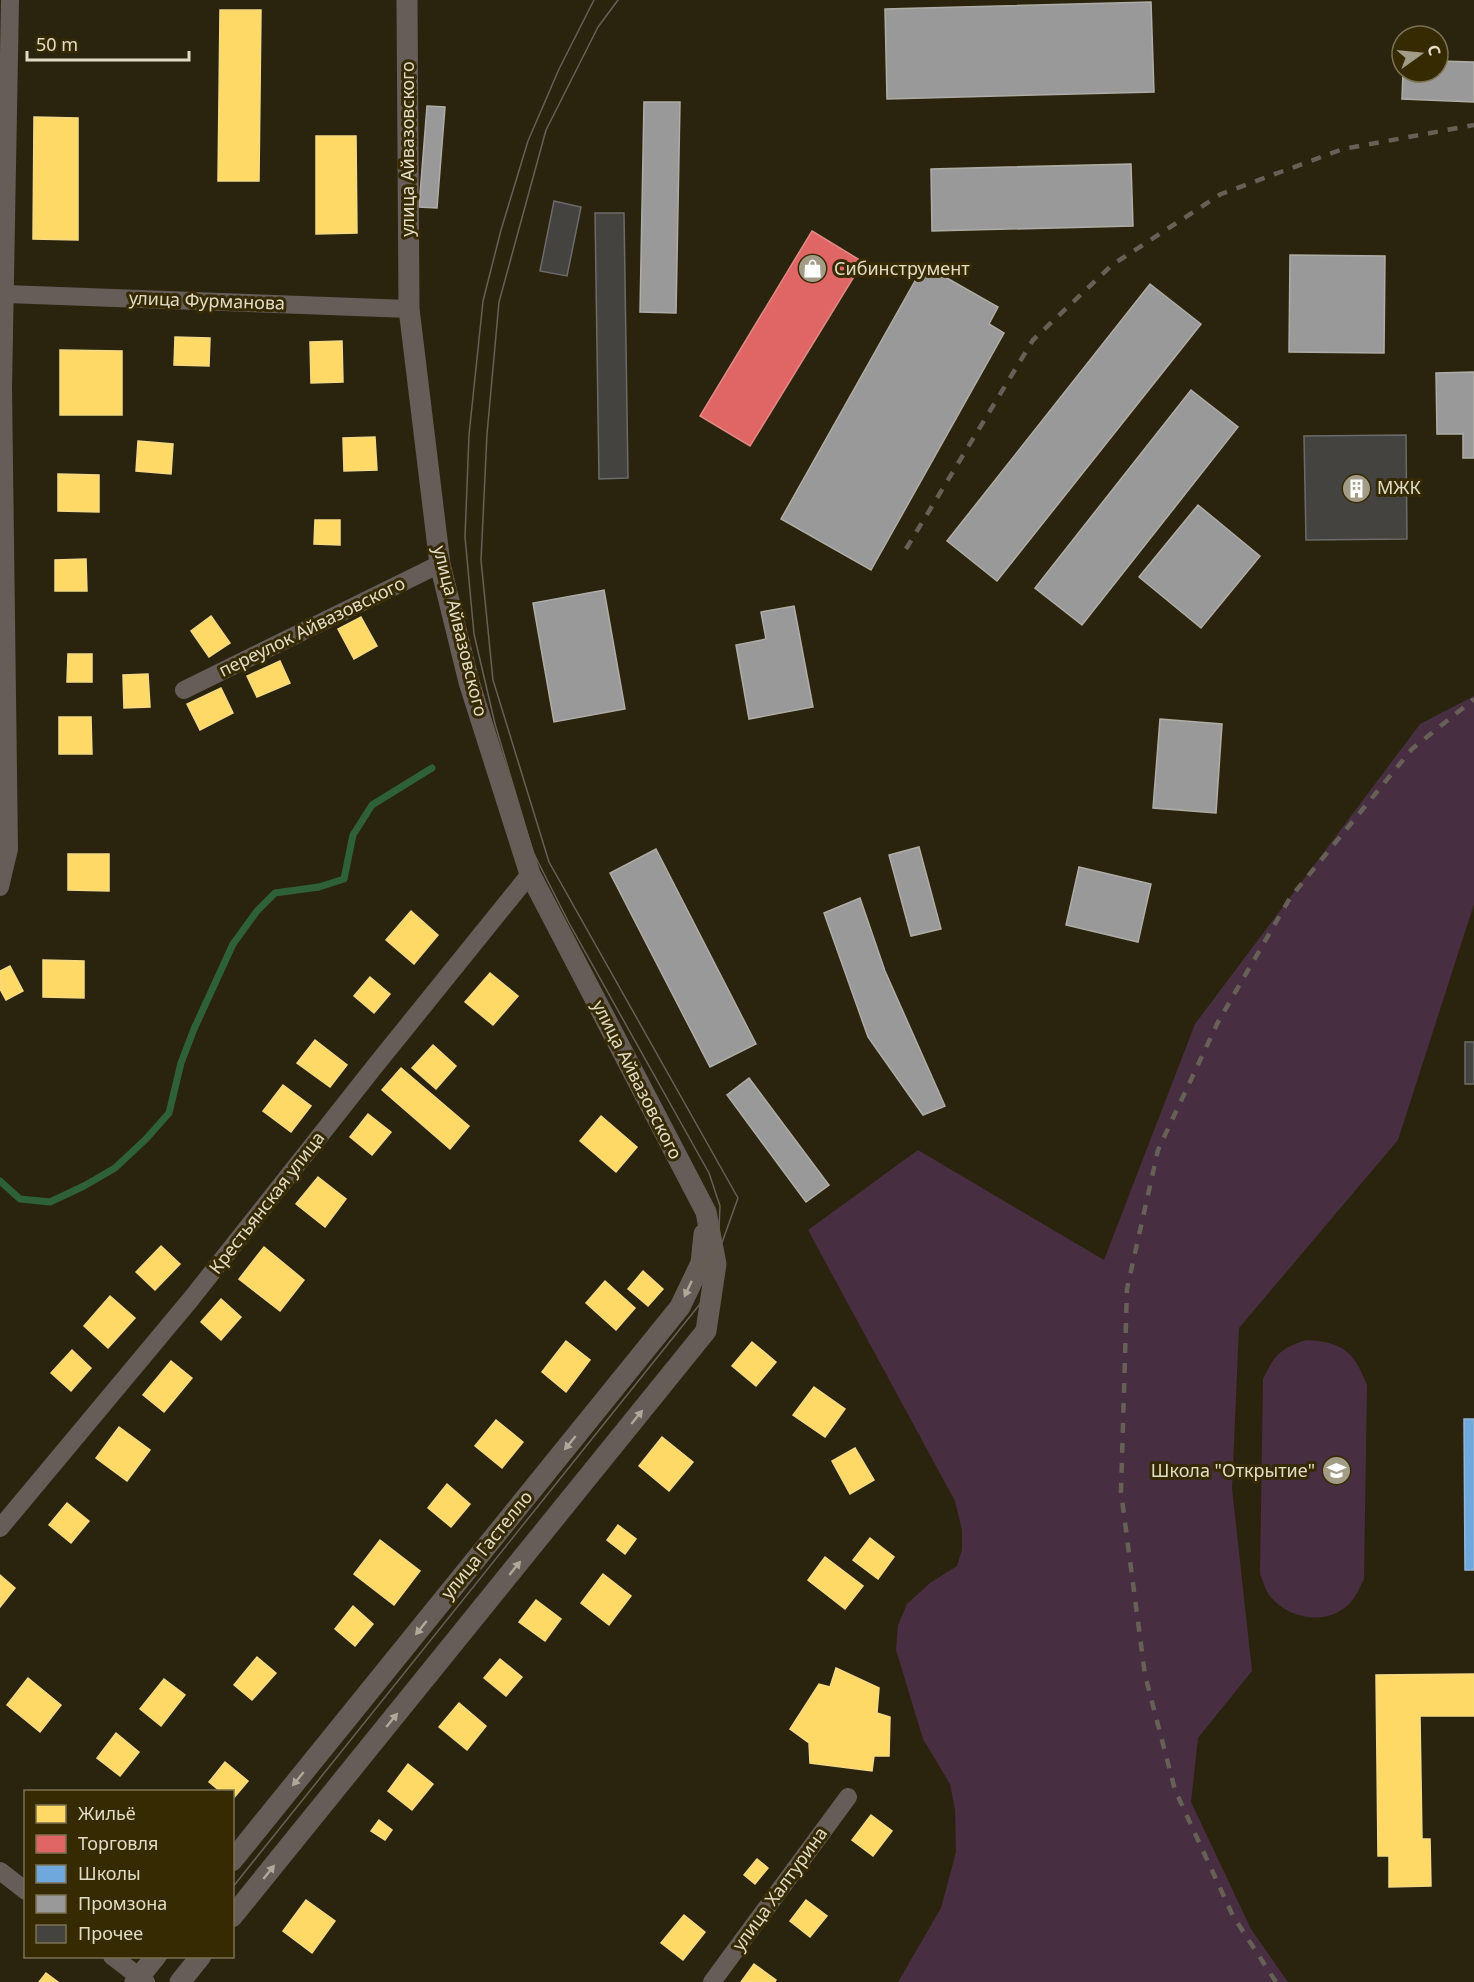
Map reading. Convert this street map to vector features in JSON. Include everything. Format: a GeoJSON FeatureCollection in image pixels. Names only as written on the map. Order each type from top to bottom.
{"type":"FeatureCollection","features":[{"type":"Feature","properties":{"kind":"street"},"geometry":{"type":"LineString","coordinates":[[0,887],[9,849],[2,388],[10,0]]}},
{"type":"Feature","properties":{"kind":"street","name":"улица Айвазовского"},"geometry":{"type":"LineString","coordinates":[[234,1915],[706,1331],[716,1264],[706,1212],[530,874],[469,682],[440,564],[409,309],[407,0]]}},
{"type":"Feature","properties":{"kind":"street","name":"улица Фурманова"},"geometry":{"type":"LineString","coordinates":[[4,282],[409,309]]}},
{"type":"Feature","properties":{"kind":"street","name":"переулок Айвазовского"},"geometry":{"type":"LineString","coordinates":[[184,690],[440,564]]}},
{"type":"Feature","properties":{"kind":"street","name":"Крестьянская улица"},"geometry":{"type":"LineString","coordinates":[[0,1528],[191,1299],[530,874]]}},
{"type":"Feature","properties":{"kind":"street","name":"улица Гастелло"},"geometry":{"type":"LineString","coordinates":[[234,1859],[680,1307],[700,1263],[706,1212]]}},
{"type":"Feature","properties":{"kind":"street","name":"улица Халтурина"},"geometry":{"type":"LineString","coordinates":[[712,1982],[848,1797]]}},
{"type":"Feature","properties":{"kind":"street"},"geometry":{"type":"LineString","coordinates":[[0,1871],[24,1889]]}},
{"type":"Feature","properties":{"kind":"street"},"geometry":{"type":"LineString","coordinates":[[114,1958],[140,1980],[155,1958]]}},
{"type":"Feature","properties":{"kind":"street"},"geometry":{"type":"LineString","coordinates":[[180,1982],[199,1958]]}},
{"type":"Feature","properties":{"kind":"shaded area"},"geometry":{"type":"Polygon","coordinates":[[[1474,696],[1474,904],[1398,1140],[1239,1328],[1232,1488],[1252,1671],[1198,1738],[1191,1802],[1251,1929],[1288,1982],[898,1982],[941,1908],[956,1852],[955,1810],[950,1784],[923,1739],[896,1650],[898,1625],[907,1604],[930,1583],[957,1566],[962,1550],[962,1530],[955,1501],[808,1230],[918,1150],[1104,1260],[1195,1024],[1420,724],[1474,696]]]}},
{"type":"Feature","properties":{"kind":"shaded area"},"geometry":{"type":"Polygon","coordinates":[[[1306,1340],[1329,1343],[1345,1350],[1357,1364],[1367,1385],[1364,1579],[1347,1606],[1337,1613],[1313,1618],[1300,1616],[1278,1604],[1266,1590],[1260,1574],[1263,1379],[1279,1354],[1290,1346],[1306,1340]]]}},
{"type":"Feature","properties":{"kind":"building: Жильё"},"geometry":{"type":"Polygon","coordinates":[[[220,10],[261,10],[259,181],[218,181],[220,10]]]}},
{"type":"Feature","properties":{"kind":"building: Жильё"},"geometry":{"type":"Polygon","coordinates":[[[34,117],[78,118],[78,240],[33,239],[34,117]]]}},
{"type":"Feature","properties":{"kind":"building: Жильё"},"geometry":{"type":"Polygon","coordinates":[[[316,136],[356,136],[357,233],[316,234],[316,136]]]}},
{"type":"Feature","properties":{"kind":"building: Жильё"},"geometry":{"type":"Polygon","coordinates":[[[175,337],[210,338],[209,366],[174,365],[175,337]]]}},
{"type":"Feature","properties":{"kind":"building: Жильё"},"geometry":{"type":"Polygon","coordinates":[[[342,341],[343,382],[311,383],[310,342],[342,341]]]}},
{"type":"Feature","properties":{"kind":"building: Жильё"},"geometry":{"type":"Polygon","coordinates":[[[60,350],[122,351],[122,415],[60,415],[60,350]]]}},
{"type":"Feature","properties":{"kind":"building: Жильё"},"geometry":{"type":"Polygon","coordinates":[[[375,437],[377,470],[344,471],[343,438],[375,437]]]}},
{"type":"Feature","properties":{"kind":"building: Жильё"},"geometry":{"type":"Polygon","coordinates":[[[138,441],[173,444],[171,474],[136,471],[138,441]]]}},
{"type":"Feature","properties":{"kind":"building: Жильё"},"geometry":{"type":"Polygon","coordinates":[[[58,474],[99,475],[99,512],[58,511],[58,474]]]}},
{"type":"Feature","properties":{"kind":"building: Жильё"},"geometry":{"type":"Polygon","coordinates":[[[315,520],[340,520],[340,545],[314,544],[315,520]]]}},
{"type":"Feature","properties":{"kind":"building: Жильё"},"geometry":{"type":"Polygon","coordinates":[[[86,559],[87,591],[55,591],[55,560],[86,559]]]}},
{"type":"Feature","properties":{"kind":"building: Жильё"},"geometry":{"type":"Polygon","coordinates":[[[211,616],[230,643],[209,657],[191,631],[211,616]]]}},
{"type":"Feature","properties":{"kind":"building: Жильё"},"geometry":{"type":"Polygon","coordinates":[[[361,617],[377,646],[354,659],[338,629],[361,617]]]}},
{"type":"Feature","properties":{"kind":"building: Жильё"},"geometry":{"type":"Polygon","coordinates":[[[68,654],[92,654],[92,682],[67,682],[68,654]]]}},
{"type":"Feature","properties":{"kind":"building: Жильё"},"geometry":{"type":"Polygon","coordinates":[[[280,661],[290,683],[257,697],[247,676],[280,661]]]}},
{"type":"Feature","properties":{"kind":"building: Жильё"},"geometry":{"type":"Polygon","coordinates":[[[148,674],[150,707],[124,708],[123,675],[148,674]]]}},
{"type":"Feature","properties":{"kind":"building: Жильё"},"geometry":{"type":"Polygon","coordinates":[[[221,688],[233,713],[200,730],[187,704],[221,688]]]}},
{"type":"Feature","properties":{"kind":"building: Жильё"},"geometry":{"type":"Polygon","coordinates":[[[59,717],[91,717],[92,754],[59,754],[59,717]]]}},
{"type":"Feature","properties":{"kind":"building: Жильё"},"geometry":{"type":"Polygon","coordinates":[[[68,854],[109,854],[109,891],[68,890],[68,854]]]}},
{"type":"Feature","properties":{"kind":"building: Жильё"},"geometry":{"type":"Polygon","coordinates":[[[411,911],[438,935],[414,964],[386,940],[411,911]]]}},
{"type":"Feature","properties":{"kind":"building: Жильё"},"geometry":{"type":"Polygon","coordinates":[[[43,960],[84,961],[84,998],[43,997],[43,960]]]}},
{"type":"Feature","properties":{"kind":"building: Жильё"},"geometry":{"type":"Polygon","coordinates":[[[10,966],[23,991],[6,1000],[0,989],[0,971],[10,966]]]}},
{"type":"Feature","properties":{"kind":"building: Жильё"},"geometry":{"type":"Polygon","coordinates":[[[490,973],[518,996],[493,1025],[465,1002],[490,973]]]}},
{"type":"Feature","properties":{"kind":"building: Жильё"},"geometry":{"type":"Polygon","coordinates":[[[370,977],[390,994],[374,1013],[354,996],[370,977]]]}},
{"type":"Feature","properties":{"kind":"building: Жильё"},"geometry":{"type":"Polygon","coordinates":[[[315,1040],[347,1065],[330,1087],[297,1063],[315,1040]]]}},
{"type":"Feature","properties":{"kind":"building: Жильё"},"geometry":{"type":"Polygon","coordinates":[[[433,1045],[456,1066],[436,1089],[412,1068],[433,1045]]]}},
{"type":"Feature","properties":{"kind":"building: Жильё"},"geometry":{"type":"Polygon","coordinates":[[[401,1068],[469,1126],[450,1149],[382,1090],[401,1068]]]}},
{"type":"Feature","properties":{"kind":"building: Жильё"},"geometry":{"type":"Polygon","coordinates":[[[283,1085],[311,1106],[291,1132],[263,1111],[283,1085]]]}},
{"type":"Feature","properties":{"kind":"building: Жильё"},"geometry":{"type":"Polygon","coordinates":[[[368,1114],[391,1132],[372,1155],[350,1137],[368,1114]]]}},
{"type":"Feature","properties":{"kind":"building: Жильё"},"geometry":{"type":"Polygon","coordinates":[[[601,1116],[637,1147],[616,1172],[580,1141],[601,1116]]]}},
{"type":"Feature","properties":{"kind":"building: Жильё"},"geometry":{"type":"Polygon","coordinates":[[[318,1177],[346,1199],[325,1227],[296,1204],[318,1177]]]}},
{"type":"Feature","properties":{"kind":"building: Жильё"},"geometry":{"type":"Polygon","coordinates":[[[161,1246],[180,1264],[155,1290],[136,1272],[161,1246]]]}},
{"type":"Feature","properties":{"kind":"building: Жильё"},"geometry":{"type":"Polygon","coordinates":[[[264,1247],[304,1280],[280,1311],[239,1279],[264,1247]]]}},
{"type":"Feature","properties":{"kind":"building: Жильё"},"geometry":{"type":"Polygon","coordinates":[[[643,1271],[663,1289],[648,1306],[628,1289],[643,1271]]]}},
{"type":"Feature","properties":{"kind":"building: Жильё"},"geometry":{"type":"Polygon","coordinates":[[[605,1281],[635,1308],[616,1330],[586,1303],[605,1281]]]}},
{"type":"Feature","properties":{"kind":"building: Жильё"},"geometry":{"type":"Polygon","coordinates":[[[110,1296],[135,1318],[108,1348],[84,1326],[110,1296]]]}},
{"type":"Feature","properties":{"kind":"building: Жильё"},"geometry":{"type":"Polygon","coordinates":[[[221,1299],[241,1317],[221,1340],[201,1322],[221,1299]]]}},
{"type":"Feature","properties":{"kind":"building: Жильё"},"geometry":{"type":"Polygon","coordinates":[[[566,1341],[590,1360],[566,1392],[542,1372],[566,1341]]]}},
{"type":"Feature","properties":{"kind":"building: Жильё"},"geometry":{"type":"Polygon","coordinates":[[[752,1342],[776,1362],[756,1386],[732,1366],[752,1342]]]}},
{"type":"Feature","properties":{"kind":"building: Жильё"},"geometry":{"type":"Polygon","coordinates":[[[72,1350],[91,1368],[71,1391],[51,1373],[72,1350]]]}},
{"type":"Feature","properties":{"kind":"building: Жильё"},"geometry":{"type":"Polygon","coordinates":[[[171,1361],[192,1378],[164,1412],[143,1395],[171,1361]]]}},
{"type":"Feature","properties":{"kind":"building: Жильё"},"geometry":{"type":"Polygon","coordinates":[[[814,1387],[845,1409],[825,1437],[793,1415],[814,1387]]]}},
{"type":"Feature","properties":{"kind":"building: Жильё"},"geometry":{"type":"Polygon","coordinates":[[[496,1420],[523,1442],[502,1468],[475,1446],[496,1420]]]}},
{"type":"Feature","properties":{"kind":"building: Жильё"},"geometry":{"type":"Polygon","coordinates":[[[119,1427],[150,1450],[127,1481],[96,1458],[119,1427]]]}},
{"type":"Feature","properties":{"kind":"building: Жильё"},"geometry":{"type":"Polygon","coordinates":[[[662,1437],[693,1462],[669,1491],[639,1466],[662,1437]]]}},
{"type":"Feature","properties":{"kind":"building: Жильё"},"geometry":{"type":"Polygon","coordinates":[[[855,1448],[874,1480],[850,1494],[832,1461],[855,1448]]]}},
{"type":"Feature","properties":{"kind":"building: Жильё"},"geometry":{"type":"Polygon","coordinates":[[[447,1484],[470,1504],[451,1527],[428,1508],[447,1484]]]}},
{"type":"Feature","properties":{"kind":"building: Жильё"},"geometry":{"type":"Polygon","coordinates":[[[67,1503],[89,1521],[71,1543],[49,1525],[67,1503]]]}},
{"type":"Feature","properties":{"kind":"building: Жильё"},"geometry":{"type":"Polygon","coordinates":[[[618,1525],[636,1539],[625,1554],[607,1540],[618,1525]]]}},
{"type":"Feature","properties":{"kind":"building: Жильё"},"geometry":{"type":"Polygon","coordinates":[[[870,1538],[894,1557],[878,1579],[853,1560],[870,1538]]]}},
{"type":"Feature","properties":{"kind":"building: Жильё"},"geometry":{"type":"Polygon","coordinates":[[[380,1540],[420,1571],[394,1605],[354,1574],[380,1540]]]}},
{"type":"Feature","properties":{"kind":"building: Жильё"},"geometry":{"type":"Polygon","coordinates":[[[825,1557],[863,1586],[845,1609],[808,1580],[825,1557]]]}},
{"type":"Feature","properties":{"kind":"building: Жильё"},"geometry":{"type":"Polygon","coordinates":[[[603,1574],[631,1596],[609,1625],[581,1603],[603,1574]]]}},
{"type":"Feature","properties":{"kind":"building: Жильё"},"geometry":{"type":"Polygon","coordinates":[[[0,1575],[15,1588],[0,1607],[0,1575]]]}},
{"type":"Feature","properties":{"kind":"building: Жильё"},"geometry":{"type":"Polygon","coordinates":[[[536,1600],[561,1619],[545,1641],[519,1622],[536,1600]]]}},
{"type":"Feature","properties":{"kind":"building: Жильё"},"geometry":{"type":"Polygon","coordinates":[[[353,1606],[373,1624],[355,1646],[335,1629],[353,1606]]]}},
{"type":"Feature","properties":{"kind":"building: Жильё"},"geometry":{"type":"Polygon","coordinates":[[[257,1657],[276,1673],[252,1700],[234,1685],[257,1657]]]}},
{"type":"Feature","properties":{"kind":"building: Жильё"},"geometry":{"type":"Polygon","coordinates":[[[500,1659],[522,1677],[506,1696],[484,1678],[500,1659]]]}},
{"type":"Feature","properties":{"kind":"building: Жильё"},"geometry":{"type":"Polygon","coordinates":[[[836,1668],[879,1688],[877,1713],[890,1717],[889,1756],[874,1756],[872,1771],[810,1763],[809,1743],[790,1729],[819,1684],[830,1687],[836,1668]]]}},
{"type":"Feature","properties":{"kind":"building: Жильё"},"geometry":{"type":"Polygon","coordinates":[[[1474,1674],[1474,1716],[1420,1716],[1422,1839],[1430,1839],[1431,1886],[1389,1887],[1389,1856],[1378,1856],[1376,1675],[1474,1674]]]}},
{"type":"Feature","properties":{"kind":"building: Жильё"},"geometry":{"type":"Polygon","coordinates":[[[28,1678],[61,1705],[40,1732],[7,1705],[28,1678]]]}},
{"type":"Feature","properties":{"kind":"building: Жильё"},"geometry":{"type":"Polygon","coordinates":[[[164,1679],[185,1695],[161,1726],[140,1709],[164,1679]]]}},
{"type":"Feature","properties":{"kind":"building: Жильё"},"geometry":{"type":"Polygon","coordinates":[[[459,1703],[486,1726],[467,1750],[439,1727],[459,1703]]]}},
{"type":"Feature","properties":{"kind":"building: Жильё"},"geometry":{"type":"Polygon","coordinates":[[[116,1733],[139,1752],[120,1776],[97,1758],[116,1733]]]}},
{"type":"Feature","properties":{"kind":"building: Жильё"},"geometry":{"type":"Polygon","coordinates":[[[225,1762],[248,1781],[234,1798],[234,1790],[219,1790],[209,1782],[225,1762]]]}},
{"type":"Feature","properties":{"kind":"building: Жильё"},"geometry":{"type":"Polygon","coordinates":[[[408,1764],[433,1784],[412,1810],[388,1791],[408,1764]]]}},
{"type":"Feature","properties":{"kind":"building: Жильё"},"geometry":{"type":"Polygon","coordinates":[[[871,1815],[892,1831],[873,1856],[852,1840],[871,1815]]]}},
{"type":"Feature","properties":{"kind":"building: Жильё"},"geometry":{"type":"Polygon","coordinates":[[[379,1820],[392,1830],[385,1840],[371,1831],[379,1820]]]}},
{"type":"Feature","properties":{"kind":"building: Жильё"},"geometry":{"type":"Polygon","coordinates":[[[757,1859],[768,1868],[755,1884],[744,1875],[757,1859]]]}},
{"type":"Feature","properties":{"kind":"building: Жильё"},"geometry":{"type":"Polygon","coordinates":[[[306,1900],[335,1921],[312,1953],[283,1931],[306,1900]]]}},
{"type":"Feature","properties":{"kind":"building: Жильё"},"geometry":{"type":"Polygon","coordinates":[[[806,1900],[827,1916],[810,1937],[790,1921],[806,1900]]]}},
{"type":"Feature","properties":{"kind":"building: Жильё"},"geometry":{"type":"Polygon","coordinates":[[[684,1915],[705,1932],[683,1960],[661,1943],[684,1915]]]}},
{"type":"Feature","properties":{"kind":"building: Жильё"},"geometry":{"type":"Polygon","coordinates":[[[754,1964],[776,1980],[775,1982],[741,1982],[754,1964]]]}},
{"type":"Feature","properties":{"kind":"building: Жильё"},"geometry":{"type":"Polygon","coordinates":[[[46,1973],[58,1982],[39,1982],[46,1973]]]}},
{"type":"Feature","properties":{"kind":"building: Торговля"},"geometry":{"type":"Polygon","coordinates":[[[812,231],[863,262],[750,446],[700,416],[812,231]]]}},
{"type":"Feature","properties":{"kind":"building: Школы"},"geometry":{"type":"Polygon","coordinates":[[[1464,1419],[1474,1419],[1474,1570],[1465,1570],[1464,1419]]]}},
{"type":"Feature","properties":{"kind":"building: Промзона"},"geometry":{"type":"Polygon","coordinates":[[[1151,2],[1154,92],[887,99],[885,9],[1151,2]]]}},
{"type":"Feature","properties":{"kind":"building: Промзона"},"geometry":{"type":"Polygon","coordinates":[[[1450,61],[1474,62],[1474,102],[1402,99],[1403,84],[1450,84],[1450,61]]]}},
{"type":"Feature","properties":{"kind":"building: Промзона"},"geometry":{"type":"Polygon","coordinates":[[[644,102],[680,102],[676,313],[640,312],[644,102]]]}},
{"type":"Feature","properties":{"kind":"building: Промзона"},"geometry":{"type":"Polygon","coordinates":[[[427,106],[445,107],[437,208],[419,207],[427,106]]]}},
{"type":"Feature","properties":{"kind":"building: Промзона"},"geometry":{"type":"Polygon","coordinates":[[[1131,164],[1133,226],[932,231],[931,169],[1131,164]]]}},
{"type":"Feature","properties":{"kind":"building: Промзона"},"geometry":{"type":"Polygon","coordinates":[[[1290,255],[1385,256],[1384,353],[1289,352],[1290,255]]]}},
{"type":"Feature","properties":{"kind":"building: Промзона"},"geometry":{"type":"Polygon","coordinates":[[[924,265],[998,307],[989,324],[1004,333],[871,570],[781,519],[924,265]]]}},
{"type":"Feature","properties":{"kind":"building: Промзона"},"geometry":{"type":"Polygon","coordinates":[[[1150,284],[1201,324],[997,581],[947,541],[1150,284]]]}},
{"type":"Feature","properties":{"kind":"building: Промзона"},"geometry":{"type":"Polygon","coordinates":[[[1474,372],[1474,458],[1463,458],[1463,434],[1437,434],[1436,373],[1474,372]]]}},
{"type":"Feature","properties":{"kind":"building: Промзона"},"geometry":{"type":"Polygon","coordinates":[[[1191,390],[1238,427],[1082,625],[1035,588],[1191,390]]]}},
{"type":"Feature","properties":{"kind":"building: Промзона"},"geometry":{"type":"Polygon","coordinates":[[[1198,505],[1260,556],[1201,628],[1139,577],[1198,505]]]}},
{"type":"Feature","properties":{"kind":"building: Промзона"},"geometry":{"type":"Polygon","coordinates":[[[604,590],[625,709],[554,722],[533,603],[604,590]]]}},
{"type":"Feature","properties":{"kind":"building: Промзона"},"geometry":{"type":"Polygon","coordinates":[[[794,606],[813,707],[749,719],[736,645],[766,639],[761,612],[794,606]]]}},
{"type":"Feature","properties":{"kind":"building: Промзона"},"geometry":{"type":"Polygon","coordinates":[[[1160,719],[1222,724],[1216,813],[1153,808],[1160,719]]]}},
{"type":"Feature","properties":{"kind":"building: Промзона"},"geometry":{"type":"Polygon","coordinates":[[[919,847],[941,929],[911,936],[889,855],[919,847]]]}},
{"type":"Feature","properties":{"kind":"building: Промзона"},"geometry":{"type":"Polygon","coordinates":[[[656,849],[756,1044],[710,1067],[610,873],[656,849]]]}},
{"type":"Feature","properties":{"kind":"building: Промзона"},"geometry":{"type":"Polygon","coordinates":[[[1079,867],[1151,884],[1138,942],[1066,925],[1079,867]]]}},
{"type":"Feature","properties":{"kind":"building: Промзона"},"geometry":{"type":"Polygon","coordinates":[[[860,898],[885,971],[945,1106],[923,1115],[868,1037],[824,913],[860,898]]]}},
{"type":"Feature","properties":{"kind":"building: Промзона"},"geometry":{"type":"Polygon","coordinates":[[[749,1078],[829,1185],[806,1202],[727,1095],[749,1078]]]}},
{"type":"Feature","properties":{"kind":"building: Прочее"},"geometry":{"type":"Polygon","coordinates":[[[554,201],[581,207],[567,276],[540,271],[554,201]]]}},
{"type":"Feature","properties":{"kind":"building: Прочее"},"geometry":{"type":"Polygon","coordinates":[[[595,213],[624,213],[628,478],[599,479],[595,213]]]}},
{"type":"Feature","properties":{"kind":"building: Прочее","name":"МЖК"},"geometry":{"type":"Polygon","coordinates":[[[1406,435],[1407,539],[1306,540],[1304,436],[1406,435]]]}},
{"type":"Feature","properties":{"kind":"building: Прочее"},"geometry":{"type":"Polygon","coordinates":[[[1465,1042],[1474,1042],[1474,1084],[1465,1084],[1465,1042]]]}},
{"type":"Feature","properties":{"kind":"waterway"},"geometry":{"type":"LineString","coordinates":[[0,1181],[20,1199],[50,1202],[115,1168],[146,1139],[169,1113],[181,1063],[194,1029],[233,944],[257,911],[275,893],[319,887],[344,879],[353,835],[372,805],[432,768]]}},
{"type":"Feature","properties":{"kind":"tram line"},"geometry":{"type":"LineString","coordinates":[[566,1458],[688,1302],[719,1228],[720,1206],[709,1173],[569,923],[533,852],[495,724],[474,634],[465,537],[469,435],[483,301],[501,230],[528,141],[559,69],[594,0]]}},
{"type":"Feature","properties":{"kind":"tram line"},"geometry":{"type":"LineString","coordinates":[[234,1886],[700,1304],[738,1198],[549,862],[493,680],[481,560],[487,434],[499,302],[546,130],[598,27],[618,0]]}},
{"type":"Feature","properties":{"kind":"tram line"},"geometry":{"type":"LineString","coordinates":[[147,1982],[166,1958]]}},
{"type":"Feature","properties":{"kind":"railway"},"geometry":{"type":"LineString","coordinates":[[906,549],[1033,340],[1112,265],[1221,194],[1343,149],[1474,125]]}},
{"type":"Feature","properties":{"kind":"railway"},"geometry":{"type":"LineString","coordinates":[[1276,1982],[1233,1916],[1175,1790],[1145,1675],[1121,1492],[1127,1289],[1158,1150],[1218,1022],[1290,898],[1412,749],[1474,699]]}},
{"type":"Feature","properties":{"kind":"place","name":"Сибинструмент"},"geometry":{"type":"Point","coordinates":[813,269]}},
{"type":"Feature","properties":{"kind":"place","name":"МЖК"},"geometry":{"type":"Point","coordinates":[1356,488]}},
{"type":"Feature","properties":{"kind":"place","name":"Школа \"Открытие\""},"geometry":{"type":"Point","coordinates":[1336,1471]}}]}
